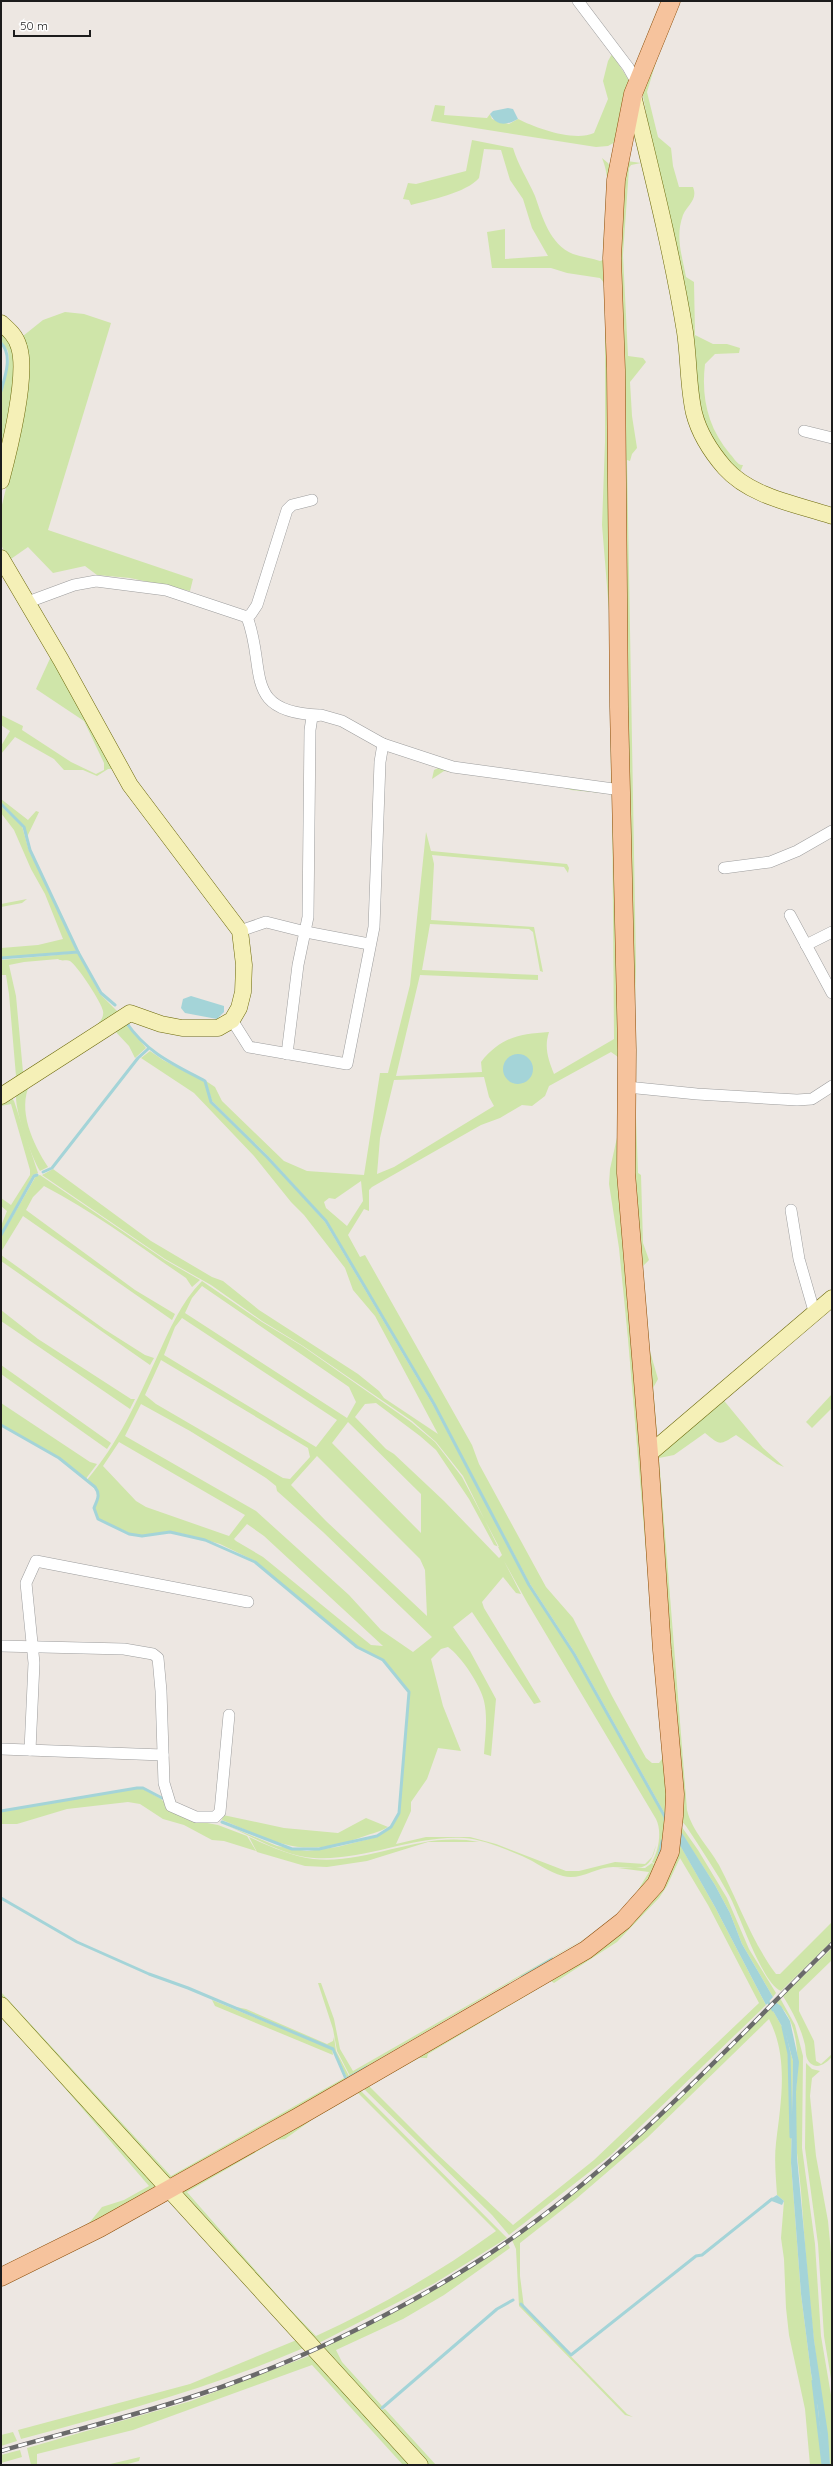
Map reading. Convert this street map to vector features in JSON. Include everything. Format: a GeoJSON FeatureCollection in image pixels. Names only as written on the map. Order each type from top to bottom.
{"type":"FeatureCollection","features":[{"type":"Feature","properties":{"kind":"main road"},"geometry":{"type":"LineString","coordinates":[[1,2277],[100,2228],[298,2117],[586,1950],[623,1921],[656,1884],[670,1852],[675,1794],[662,1650],[649,1454],[626,1173],[627,1087],[621,790],[616,370],[612,258],[616,180],[635,89],[671,1]]}},
{"type":"Feature","properties":{"kind":"street"},"geometry":{"type":"LineString","coordinates":[[578,1],[628,67],[635,89],[685,334],[694,414],[700,428],[726,469],[740,482],[770,496],[832,516]]}},
{"type":"Feature","properties":{"kind":"street"},"geometry":{"type":"LineString","coordinates":[[1,323],[17,340],[22,364],[12,440],[1,481]]}},
{"type":"Feature","properties":{"kind":"street"},"geometry":{"type":"LineString","coordinates":[[804,431],[832,438]]}},
{"type":"Feature","properties":{"kind":"street"},"geometry":{"type":"LineString","coordinates":[[247,617],[257,605],[287,510],[292,505],[312,500]]}},
{"type":"Feature","properties":{"kind":"street"},"geometry":{"type":"LineString","coordinates":[[1,558],[28,602],[130,785],[240,931],[244,966],[243,992],[239,1008],[232,1020],[218,1028],[182,1028],[161,1024],[130,1013],[1,1096]]}},
{"type":"Feature","properties":{"kind":"street"},"geometry":{"type":"LineString","coordinates":[[28,602],[74,584],[96,580],[166,590],[247,617]]}},
{"type":"Feature","properties":{"kind":"street"},"geometry":{"type":"LineString","coordinates":[[247,617],[259,676],[265,693],[276,706],[300,714],[321,715],[342,720],[383,744],[453,767],[621,790]]}},
{"type":"Feature","properties":{"kind":"street"},"geometry":{"type":"LineString","coordinates":[[287,1054],[298,965],[308,918],[310,730],[312,717],[321,715]]}},
{"type":"Feature","properties":{"kind":"street"},"geometry":{"type":"LineString","coordinates":[[232,1020],[248,1047],[347,1064],[374,927],[380,762],[383,744]]}},
{"type":"Feature","properties":{"kind":"street"},"geometry":{"type":"LineString","coordinates":[[724,868],[770,862],[797,851],[832,831]]}},
{"type":"Feature","properties":{"kind":"street"},"geometry":{"type":"LineString","coordinates":[[790,915],[832,993]]}},
{"type":"Feature","properties":{"kind":"street"},"geometry":{"type":"LineString","coordinates":[[240,931],[266,922],[306,932],[370,944]]}},
{"type":"Feature","properties":{"kind":"street"},"geometry":{"type":"LineString","coordinates":[[806,946],[832,932]]}},
{"type":"Feature","properties":{"kind":"street"},"geometry":{"type":"LineString","coordinates":[[627,1087],[697,1094],[797,1100],[812,1099],[832,1086]]}},
{"type":"Feature","properties":{"kind":"street"},"geometry":{"type":"LineString","coordinates":[[791,1210],[799,1259],[814,1311]]}},
{"type":"Feature","properties":{"kind":"street"},"geometry":{"type":"LineString","coordinates":[[649,1454],[776,1347],[814,1311],[832,1298]]}},
{"type":"Feature","properties":{"kind":"street"},"geometry":{"type":"LineString","coordinates":[[30,1750],[34,1663],[31,1647],[30,1608],[26,1583],[36,1561],[248,1602]]}},
{"type":"Feature","properties":{"kind":"street"},"geometry":{"type":"LineString","coordinates":[[1,1646],[124,1649],[153,1654],[158,1658],[161,1691],[164,1783],[171,1806],[196,1816],[215,1817],[220,1812],[229,1715]]}},
{"type":"Feature","properties":{"kind":"street"},"geometry":{"type":"LineString","coordinates":[[1,1749],[163,1755]]}},
{"type":"Feature","properties":{"kind":"street"},"geometry":{"type":"LineString","coordinates":[[1,2005],[420,2465]]}},
{"type":"Feature","properties":{"kind":"green space"},"geometry":{"type":"Polygon","coordinates":[[[659,52],[647,92],[658,137],[671,148],[673,166],[679,187],[693,187],[694,191],[692,202],[683,215],[679,238],[686,277],[694,282],[695,335],[713,344],[727,344],[740,348],[739,353],[715,354],[705,364],[704,377],[705,401],[711,423],[722,444],[739,464],[743,465],[739,475],[708,435],[701,409],[643,96],[643,88],[659,52]]]}},
{"type":"Feature","properties":{"kind":"green space"},"geometry":{"type":"Polygon","coordinates":[[[612,54],[630,82],[617,141],[608,146],[596,147],[431,121],[435,105],[445,106],[444,115],[487,118],[490,114],[492,119],[509,124],[518,119],[555,133],[576,136],[594,133],[608,99],[603,81],[608,61],[612,54]]]}},
{"type":"Feature","properties":{"kind":"green space"},"geometry":{"type":"Polygon","coordinates":[[[472,140],[513,148],[535,196],[544,221],[558,244],[573,254],[600,261],[603,260],[608,195],[608,182],[602,158],[608,163],[611,169],[617,778],[611,786],[610,623],[602,525],[605,442],[605,284],[600,278],[567,273],[551,268],[492,268],[487,232],[505,229],[505,259],[548,256],[532,228],[523,199],[510,180],[501,150],[484,149],[479,178],[466,188],[411,205],[409,200],[403,199],[408,183],[416,184],[466,171],[472,140]]]}},
{"type":"Feature","properties":{"kind":"green space"},"geometry":{"type":"Polygon","coordinates":[[[627,161],[641,163],[631,165],[629,168],[623,255],[628,356],[643,358],[646,362],[630,382],[632,416],[637,448],[632,454],[630,461],[627,460],[636,966],[634,1044],[619,250],[627,161]]]}},
{"type":"Feature","properties":{"kind":"green space"},"geometry":{"type":"Polygon","coordinates":[[[65,312],[84,314],[111,323],[48,530],[193,579],[190,591],[130,578],[97,575],[85,566],[53,573],[28,547],[8,561],[1,544],[1,509],[9,476],[26,351],[23,336],[43,320],[65,312]]]}},
{"type":"Feature","properties":{"kind":"green space"},"geometry":{"type":"Polygon","coordinates":[[[1,325],[18,348],[1,471],[1,395],[9,360],[8,351],[1,341],[1,325]]]}},
{"type":"Feature","properties":{"kind":"green space"},"geometry":{"type":"Polygon","coordinates":[[[53,652],[117,769],[108,769],[97,776],[83,770],[64,770],[54,759],[15,737],[1,754],[1,746],[10,731],[1,725],[1,715],[23,726],[22,730],[71,762],[96,774],[104,770],[104,763],[84,721],[36,689],[53,652]]]}},
{"type":"Feature","properties":{"kind":"green space"},"geometry":{"type":"Polygon","coordinates":[[[438,768],[619,792],[620,934],[667,1767],[666,1816],[575,1653],[530,1584],[434,1404],[327,1221],[268,1156],[212,1101],[206,1081],[215,1087],[222,1101],[284,1161],[307,1171],[364,1175],[380,1073],[388,1073],[410,985],[426,832],[431,851],[567,864],[569,868],[568,873],[564,867],[432,855],[434,864],[431,920],[534,927],[543,972],[540,971],[533,932],[529,929],[430,924],[422,970],[538,975],[538,980],[420,975],[396,1076],[482,1072],[481,1062],[488,1054],[503,1042],[511,1038],[529,1034],[549,1032],[547,1053],[554,1074],[614,1039],[612,794],[571,790],[563,787],[444,771],[432,779],[434,770],[438,768]],[[611,1052],[549,1086],[545,1096],[532,1106],[522,1105],[500,1118],[481,1125],[372,1187],[369,1190],[369,1211],[364,1209],[348,1235],[360,1257],[365,1255],[472,1445],[479,1464],[546,1587],[573,1618],[612,1696],[646,1758],[652,1763],[659,1763],[662,1759],[661,1730],[628,1339],[619,1248],[609,1184],[610,1169],[618,1133],[618,1057],[611,1052]],[[484,1077],[394,1080],[380,1138],[377,1174],[394,1167],[494,1106],[489,1097],[484,1077]],[[361,1181],[335,1199],[329,1198],[324,1202],[326,1208],[347,1226],[363,1201],[361,1181]]]}},
{"type":"Feature","properties":{"kind":"green space"},"geometry":{"type":"Polygon","coordinates":[[[1,799],[28,820],[36,811],[39,812],[26,839],[25,827],[1,803],[1,799]]]}},
{"type":"Feature","properties":{"kind":"green space"},"geometry":{"type":"Polygon","coordinates":[[[1,806],[22,826],[29,851],[62,916],[76,951],[1,958],[1,948],[38,945],[63,939],[45,894],[31,869],[14,830],[1,813],[1,806]]]}},
{"type":"Feature","properties":{"kind":"green space"},"geometry":{"type":"Polygon","coordinates":[[[27,899],[22,903],[1,907],[1,904],[27,899]]]}},
{"type":"Feature","properties":{"kind":"green space"},"geometry":{"type":"Polygon","coordinates":[[[78,953],[100,994],[119,1013],[1,1088],[16,1076],[9,994],[6,975],[1,975],[1,960],[78,953]],[[60,960],[24,962],[9,965],[16,996],[23,1072],[97,1025],[103,1017],[102,1007],[89,984],[78,969],[70,961],[60,960]]]}},
{"type":"Feature","properties":{"kind":"green space"},"geometry":{"type":"Polygon","coordinates":[[[123,1018],[146,1048],[135,1058],[129,1046],[114,1030],[30,1084],[26,1094],[25,1105],[28,1127],[42,1158],[48,1167],[40,1171],[28,1145],[18,1114],[17,1091],[21,1086],[123,1018]]]}},
{"type":"Feature","properties":{"kind":"green space"},"geometry":{"type":"Polygon","coordinates":[[[150,1051],[163,1060],[205,1082],[211,1102],[267,1157],[325,1222],[433,1405],[529,1585],[574,1654],[664,1817],[664,1832],[656,1865],[652,1862],[659,1840],[659,1829],[656,1819],[504,1561],[521,1594],[516,1593],[503,1577],[482,1602],[484,1608],[541,1702],[534,1704],[472,1612],[453,1627],[470,1651],[496,1699],[491,1756],[484,1754],[486,1714],[484,1701],[479,1688],[459,1657],[448,1647],[441,1649],[431,1659],[443,1706],[461,1751],[438,1748],[427,1779],[411,1802],[411,1811],[396,1844],[426,1837],[470,1837],[496,1844],[566,1871],[579,1871],[615,1862],[645,1864],[652,1857],[646,1865],[636,1868],[613,1867],[600,1869],[576,1877],[569,1877],[552,1872],[527,1858],[501,1847],[478,1840],[464,1838],[426,1840],[352,1856],[314,1858],[278,1849],[221,1823],[277,1846],[307,1851],[337,1847],[377,1837],[391,1827],[399,1813],[410,1692],[383,1660],[357,1646],[255,1561],[220,1544],[188,1535],[170,1531],[142,1536],[129,1533],[99,1519],[94,1508],[99,1498],[99,1492],[86,1481],[108,1452],[126,1422],[176,1317],[195,1289],[202,1281],[262,1322],[302,1346],[411,1422],[435,1442],[462,1477],[485,1520],[463,1476],[436,1442],[412,1421],[303,1346],[262,1321],[211,1285],[165,1259],[42,1175],[53,1169],[151,1241],[212,1277],[223,1281],[259,1310],[358,1374],[379,1391],[384,1398],[438,1434],[375,1316],[353,1290],[345,1268],[304,1215],[291,1202],[254,1156],[194,1093],[141,1058],[150,1051]],[[202,1286],[192,1298],[185,1313],[347,1418],[356,1402],[349,1387],[202,1286]],[[182,1318],[175,1327],[164,1355],[316,1447],[337,1420],[182,1318]],[[161,1360],[145,1395],[156,1404],[283,1478],[290,1479],[310,1457],[308,1448],[161,1360]],[[376,1403],[365,1404],[355,1417],[386,1449],[394,1454],[444,1501],[499,1558],[502,1555],[498,1547],[494,1545],[469,1499],[436,1450],[376,1403]],[[141,1404],[125,1436],[256,1511],[349,1595],[381,1630],[413,1652],[432,1637],[323,1532],[277,1491],[276,1486],[266,1478],[190,1431],[141,1404]],[[348,1422],[332,1443],[421,1533],[421,1494],[348,1422]],[[119,1442],[103,1466],[136,1501],[146,1507],[229,1536],[245,1515],[119,1442]],[[317,1456],[291,1485],[326,1521],[427,1616],[425,1570],[420,1559],[317,1456]],[[247,1524],[234,1539],[236,1541],[263,1557],[371,1645],[383,1646],[264,1536],[247,1524]]]}},
{"type":"Feature","properties":{"kind":"green space"},"geometry":{"type":"Polygon","coordinates":[[[635,1090],[638,1173],[641,1175],[643,1243],[649,1260],[642,1267],[649,1348],[658,1379],[653,1388],[658,1445],[654,1447],[634,1219],[635,1090]]]}},
{"type":"Feature","properties":{"kind":"green space"},"geometry":{"type":"Polygon","coordinates":[[[11,1097],[14,1101],[38,1173],[33,1175],[1,1234],[1,1226],[7,1211],[1,1206],[1,1198],[11,1205],[30,1175],[30,1170],[11,1104],[1,1106],[1,1099],[11,1097]]]}},
{"type":"Feature","properties":{"kind":"green space"},"geometry":{"type":"Polygon","coordinates":[[[40,1175],[165,1260],[200,1280],[192,1287],[186,1278],[116,1230],[63,1196],[44,1186],[33,1197],[26,1210],[135,1290],[175,1314],[172,1320],[23,1216],[1,1252],[1,1237],[36,1176],[40,1175]]]}},
{"type":"Feature","properties":{"kind":"green space"},"geometry":{"type":"Polygon","coordinates":[[[1,1255],[104,1329],[145,1355],[154,1358],[150,1365],[1,1261],[1,1255]]]}},
{"type":"Feature","properties":{"kind":"green space"},"geometry":{"type":"Polygon","coordinates":[[[1,1310],[38,1339],[131,1399],[135,1399],[130,1409],[1,1321],[1,1310]]]}},
{"type":"Feature","properties":{"kind":"green space"},"geometry":{"type":"Polygon","coordinates":[[[1,1365],[111,1443],[107,1449],[1,1374],[1,1365]]]}},
{"type":"Feature","properties":{"kind":"green space"},"geometry":{"type":"Polygon","coordinates":[[[832,1394],[832,1408],[812,1428],[806,1422],[832,1394]]]}},
{"type":"Feature","properties":{"kind":"green space"},"geometry":{"type":"Polygon","coordinates":[[[721,1397],[763,1448],[784,1467],[777,1464],[736,1435],[720,1443],[705,1433],[674,1455],[659,1458],[687,1810],[689,1818],[697,1832],[719,1865],[767,1962],[776,1974],[780,1974],[832,1922],[832,1941],[781,1991],[766,1975],[752,1948],[729,1895],[703,1852],[679,1818],[654,1452],[721,1397]]]}},
{"type":"Feature","properties":{"kind":"green space"},"geometry":{"type":"Polygon","coordinates":[[[1,1403],[90,1462],[97,1464],[85,1480],[56,1456],[1,1425],[1,1403]]]}},
{"type":"Feature","properties":{"kind":"green space"},"geometry":{"type":"Polygon","coordinates":[[[137,1788],[143,1789],[161,1799],[169,1807],[202,1822],[218,1825],[247,1836],[256,1851],[224,1841],[212,1840],[184,1825],[163,1819],[140,1804],[128,1802],[67,1809],[17,1824],[1,1824],[1,1811],[137,1788]]]}},
{"type":"Feature","properties":{"kind":"green space"},"geometry":{"type":"Polygon","coordinates":[[[223,1815],[284,1828],[338,1833],[366,1818],[388,1827],[339,1844],[321,1847],[304,1847],[289,1845],[258,1835],[222,1820],[223,1815]]]}},
{"type":"Feature","properties":{"kind":"green space"},"geometry":{"type":"Polygon","coordinates":[[[679,1823],[698,1850],[727,1898],[749,1949],[776,1993],[773,1997],[742,1944],[730,1913],[715,1885],[682,1834],[679,1833],[679,1823]]]}},
{"type":"Feature","properties":{"kind":"green space"},"geometry":{"type":"Polygon","coordinates":[[[675,1836],[715,1907],[766,2005],[611,2155],[509,2235],[492,2215],[360,2085],[617,1931],[675,1836]],[[680,1858],[667,1886],[659,1898],[617,1942],[554,1983],[551,1981],[428,2054],[427,2058],[419,2058],[369,2086],[436,2153],[513,2225],[594,2160],[759,2003],[708,1905],[680,1858]]]}},
{"type":"Feature","properties":{"kind":"green space"},"geometry":{"type":"Polygon","coordinates":[[[249,1837],[297,1856],[313,1859],[334,1860],[437,1840],[479,1842],[428,1842],[367,1861],[327,1867],[305,1866],[257,1852],[249,1837]]]}},
{"type":"Feature","properties":{"kind":"green space"},"geometry":{"type":"Polygon","coordinates":[[[652,1863],[656,1866],[652,1874],[632,1900],[649,1872],[618,1868],[645,1868],[652,1863]]]}},
{"type":"Feature","properties":{"kind":"green space"},"geometry":{"type":"Polygon","coordinates":[[[596,1932],[350,2076],[337,2051],[333,2029],[318,1983],[321,1983],[334,2019],[340,2049],[353,2071],[596,1932]]]}},
{"type":"Feature","properties":{"kind":"green space"},"geometry":{"type":"Polygon","coordinates":[[[832,1948],[832,1960],[799,1992],[799,2011],[814,2041],[816,2061],[821,2064],[832,2054],[832,2057],[822,2065],[816,2066],[810,2063],[807,2059],[805,2045],[799,2026],[783,1996],[832,1948]]]}},
{"type":"Feature","properties":{"kind":"green space"},"geometry":{"type":"Polygon","coordinates":[[[1,1992],[171,2176],[344,2078],[346,2080],[172,2181],[1,2001],[1,1992]]]}},
{"type":"Feature","properties":{"kind":"green space"},"geometry":{"type":"Polygon","coordinates":[[[780,1998],[795,2025],[803,2056],[802,2148],[815,2244],[821,2336],[832,2401],[832,2465],[830,2465],[819,2384],[807,2274],[796,2140],[795,2102],[798,2067],[796,2042],[789,2019],[783,2009],[775,2002],[780,1998]]]}},
{"type":"Feature","properties":{"kind":"green space"},"geometry":{"type":"Polygon","coordinates":[[[212,2000],[332,2049],[333,2055],[215,2006],[212,2000]]]}},
{"type":"Feature","properties":{"kind":"green space"},"geometry":{"type":"Polygon","coordinates":[[[231,2006],[246,2009],[327,2044],[333,2041],[334,2037],[336,2051],[349,2076],[347,2078],[333,2048],[231,2006]]]}},
{"type":"Feature","properties":{"kind":"green space"},"geometry":{"type":"Polygon","coordinates":[[[771,2007],[785,2032],[793,2061],[791,2163],[801,2294],[811,2373],[818,2409],[823,2465],[810,2465],[805,2409],[789,2335],[786,2308],[784,2259],[781,2238],[784,2201],[777,2195],[775,2162],[782,2080],[781,2064],[775,2034],[769,2019],[648,2137],[576,2199],[520,2243],[520,2276],[524,2307],[521,2305],[627,2414],[633,2417],[625,2415],[519,2306],[516,2249],[512,2240],[625,2150],[771,2007]]]}},
{"type":"Feature","properties":{"kind":"green space"},"geometry":{"type":"Polygon","coordinates":[[[1,2011],[159,2184],[92,2225],[1,2267],[81,2228],[90,2222],[102,2207],[124,2200],[149,2186],[44,2064],[1,2018],[1,2011]]]}},
{"type":"Feature","properties":{"kind":"green space"},"geometry":{"type":"Polygon","coordinates":[[[806,2063],[812,2069],[820,2071],[812,2078],[810,2096],[816,2156],[828,2221],[832,2263],[832,2385],[824,2336],[818,2244],[805,2148],[806,2063]]]}},
{"type":"Feature","properties":{"kind":"green space"},"geometry":{"type":"Polygon","coordinates":[[[357,2087],[507,2238],[435,2283],[317,2344],[182,2195],[182,2190],[357,2087]],[[358,2093],[313,2119],[285,2139],[277,2140],[187,2192],[286,2305],[316,2336],[340,2325],[409,2288],[453,2261],[496,2231],[358,2093]]]}},
{"type":"Feature","properties":{"kind":"green space"},"geometry":{"type":"Polygon","coordinates":[[[508,2244],[510,2248],[444,2295],[403,2319],[336,2350],[342,2362],[382,2406],[381,2410],[385,2409],[436,2465],[425,2465],[322,2348],[437,2288],[508,2244]]]}},
{"type":"Feature","properties":{"kind":"green space"},"geometry":{"type":"Polygon","coordinates":[[[299,2339],[306,2347],[236,2375],[130,2409],[21,2439],[18,2430],[190,2384],[299,2339]]]}},
{"type":"Feature","properties":{"kind":"green space"},"geometry":{"type":"Polygon","coordinates":[[[314,2354],[413,2465],[403,2465],[312,2365],[133,2430],[37,2454],[37,2465],[31,2465],[27,2448],[191,2401],[314,2354]]]}},
{"type":"Feature","properties":{"kind":"green space"},"geometry":{"type":"Polygon","coordinates":[[[13,2432],[17,2441],[1,2446],[1,2435],[13,2432]]]}},
{"type":"Feature","properties":{"kind":"green space"},"geometry":{"type":"Polygon","coordinates":[[[20,2450],[22,2457],[1,2463],[1,2455],[20,2450]]]}},
{"type":"Feature","properties":{"kind":"green space"},"geometry":{"type":"Polygon","coordinates":[[[140,2457],[139,2461],[124,2465],[106,2465],[140,2457]]]}},
{"type":"Feature","properties":{"kind":"water"},"geometry":{"type":"Polygon","coordinates":[[[508,108],[513,109],[518,119],[510,123],[502,124],[496,121],[490,114],[493,111],[508,108]]]}},
{"type":"Feature","properties":{"kind":"water"},"geometry":{"type":"Polygon","coordinates":[[[191,996],[224,1006],[224,1012],[217,1019],[185,1013],[181,1008],[183,999],[191,996]]]}},
{"type":"Feature","properties":{"kind":"water"},"geometry":{"type":"Polygon","coordinates":[[[518,1054],[528,1059],[533,1069],[528,1079],[518,1084],[508,1079],[503,1069],[508,1059],[518,1054]]]}},
{"type":"Feature","properties":{"kind":"water"},"geometry":{"type":"Polygon","coordinates":[[[679,1833],[682,1833],[715,1885],[730,1913],[742,1944],[773,1997],[766,2005],[715,1907],[677,1840],[679,1833]]]}},
{"type":"Feature","properties":{"kind":"water"},"geometry":{"type":"Polygon","coordinates":[[[775,2002],[781,2006],[790,2021],[799,2062],[796,2092],[797,2157],[814,2340],[828,2434],[830,2465],[823,2465],[818,2409],[811,2373],[801,2294],[791,2163],[793,2061],[785,2032],[772,2009],[775,2002]]]}},
{"type":"Feature","properties":{"kind":"water"},"geometry":{"type":"Polygon","coordinates":[[[777,2195],[784,2201],[782,2205],[769,2200],[777,2195]]]}},
{"type":"Feature","properties":{"kind":"waterway"},"geometry":{"type":"LineString","coordinates":[[1,343],[7,354],[6,373],[1,391]]}},
{"type":"Feature","properties":{"kind":"waterway"},"geometry":{"type":"LineString","coordinates":[[1,804],[24,827],[30,850],[78,952]]}},
{"type":"Feature","properties":{"kind":"waterway"},"geometry":{"type":"LineString","coordinates":[[1,958],[78,952],[101,993],[115,1005]]}},
{"type":"Feature","properties":{"kind":"waterway"},"geometry":{"type":"LineString","coordinates":[[126,1022],[134,1033],[161,1057],[205,1081],[211,1102],[267,1157],[326,1221],[434,1404],[529,1585],[574,1654],[665,1817],[665,1820]]}},
{"type":"Feature","properties":{"kind":"waterway"},"geometry":{"type":"LineString","coordinates":[[43,1172],[52,1168],[138,1058],[148,1049]]}},
{"type":"Feature","properties":{"kind":"waterway"},"geometry":{"type":"LineString","coordinates":[[1,1235],[34,1176],[37,1175]]}},
{"type":"Feature","properties":{"kind":"waterway"},"geometry":{"type":"LineString","coordinates":[[1,1425],[59,1458],[95,1487],[98,1495],[94,1508],[98,1519],[129,1534],[142,1536],[170,1532],[205,1540],[255,1562],[357,1647],[383,1660],[409,1692],[399,1813],[391,1827],[377,1836],[319,1849],[292,1849],[222,1822]]}},
{"type":"Feature","properties":{"kind":"waterway"},"geometry":{"type":"LineString","coordinates":[[1,1811],[137,1788],[143,1788],[162,1798]]}},
{"type":"Feature","properties":{"kind":"waterway"},"geometry":{"type":"LineString","coordinates":[[659,1856],[662,1841]]}},
{"type":"Feature","properties":{"kind":"waterway"},"geometry":{"type":"LineString","coordinates":[[1,1898],[77,1942],[149,1974],[188,1988],[333,2049],[346,2079],[367,2067]]}},
{"type":"Feature","properties":{"kind":"waterway"},"geometry":{"type":"LineString","coordinates":[[522,1977],[552,1959]]}},
{"type":"Feature","properties":{"kind":"waterway"},"geometry":{"type":"LineString","coordinates":[[767,2000],[773,2010]]}},
{"type":"Feature","properties":{"kind":"waterway"},"geometry":{"type":"LineString","coordinates":[[783,2027],[789,2054],[791,2137]]}},
{"type":"Feature","properties":{"kind":"waterway"},"geometry":{"type":"LineString","coordinates":[[521,2304],[571,2355],[696,2256],[702,2255],[772,2199]]}},
{"type":"Feature","properties":{"kind":"waterway"},"geometry":{"type":"LineString","coordinates":[[382,2408],[497,2309],[513,2300]]}},
{"type":"Feature","properties":{"kind":"waterway"},"geometry":{"type":"LineString","coordinates":[[813,2381],[823,2465]]}},
{"type":"Feature","properties":{"kind":"railway"},"geometry":{"type":"LineString","coordinates":[[1,2451],[165,2405],[225,2386],[261,2372],[298,2357],[370,2323],[472,2265],[522,2231],[570,2194],[661,2115],[832,1944]]}}]}
